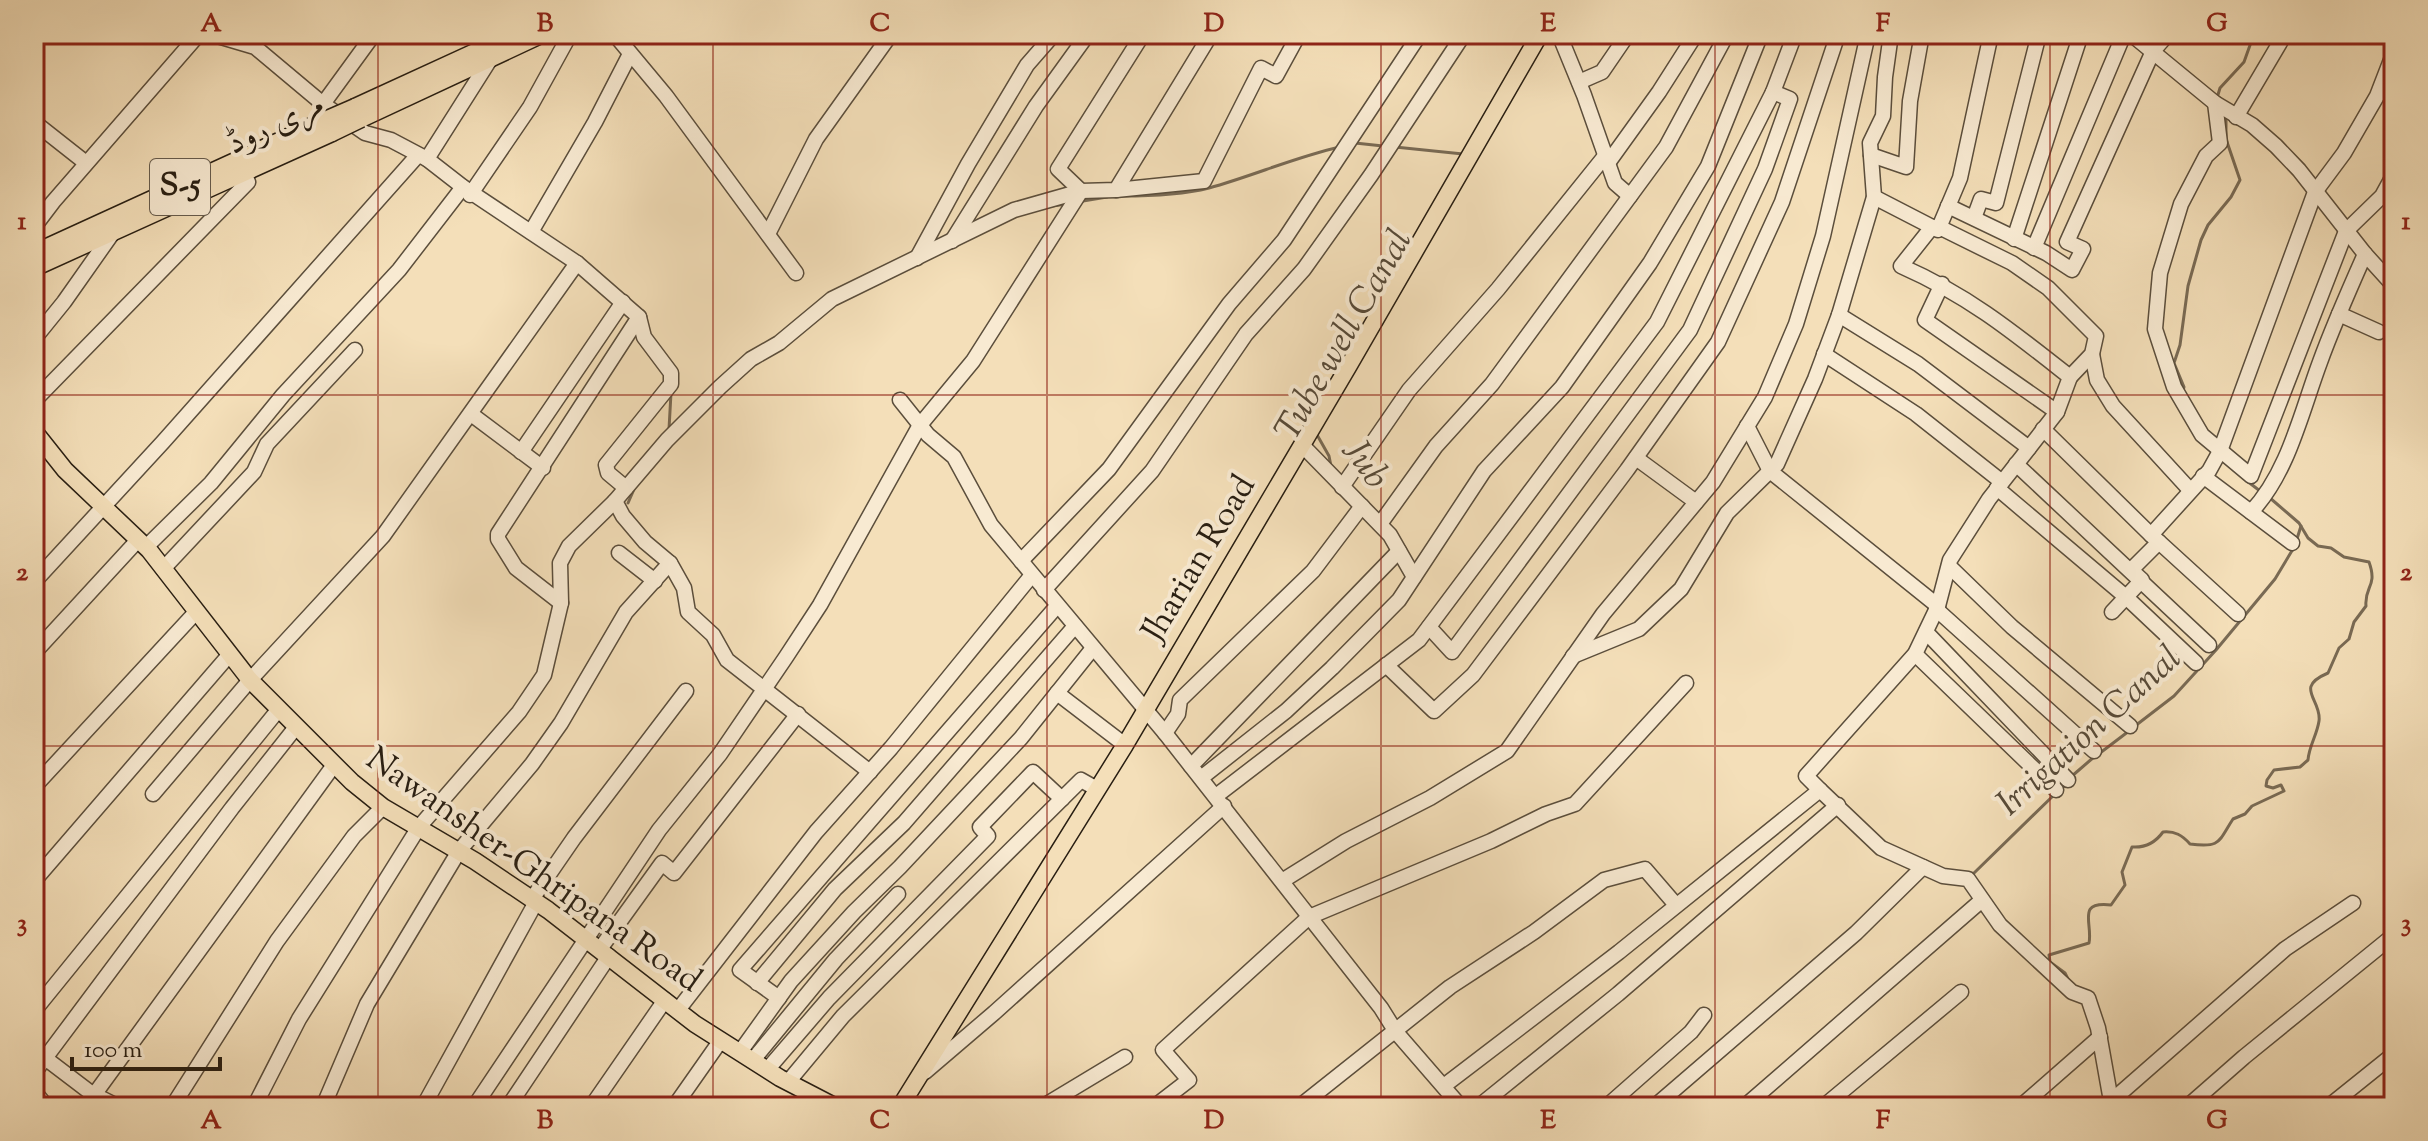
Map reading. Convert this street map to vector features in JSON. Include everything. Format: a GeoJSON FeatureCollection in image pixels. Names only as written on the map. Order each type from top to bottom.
{"type":"FeatureCollection","features":[{"type":"Feature","properties":{"kind":"main road","name":"مری روڈ"},"geometry":{"type":"LineString","coordinates":[[495,52],[514,34]]}},
{"type":"Feature","properties":{"kind":"main road","name":"مری روڈ"},"geometry":{"type":"LineString","coordinates":[[34,253],[327,119],[358,113],[543,34]]}},
{"type":"Feature","properties":{"kind":"main road","name":"Jharian Road"},"geometry":{"type":"LineString","coordinates":[[900,1107],[1125,745],[1540,34]]}},
{"type":"Feature","properties":{"kind":"main road","name":"مری روڈ"},"geometry":{"type":"LineString","coordinates":[[34,268],[244,173],[327,119]]}},
{"type":"Feature","properties":{"kind":"main road","name":"Nawansher-Ghripana Road"},"geometry":{"type":"LineString","coordinates":[[34,431],[65,470],[142,543],[250,680],[334,765],[383,807],[459,851],[534,901],[721,1040],[788,1082],[836,1107]]}},
{"type":"Feature","properties":{"kind":"street"},"geometry":{"type":"LineString","coordinates":[[34,227],[199,34]]}},
{"type":"Feature","properties":{"kind":"street"},"geometry":{"type":"LineString","coordinates":[[211,34],[259,40],[327,119],[391,140],[423,157],[469,192],[577,263],[639,317],[644,337],[671,373],[671,384],[606,465],[608,473],[626,488]]}},
{"type":"Feature","properties":{"kind":"street"},"geometry":{"type":"LineString","coordinates":[[327,119],[374,34]]}},
{"type":"Feature","properties":{"kind":"street"},"geometry":{"type":"LineString","coordinates":[[34,653],[142,543],[211,483],[283,395],[469,192],[530,107],[568,38],[566,34]]}},
{"type":"Feature","properties":{"kind":"street"},"geometry":{"type":"LineString","coordinates":[[618,34],[616,36],[666,96],[796,273]]}},
{"type":"Feature","properties":{"kind":"street"},"geometry":{"type":"LineString","coordinates":[[768,234],[816,139],[891,34]]}},
{"type":"Feature","properties":{"kind":"street"},"geometry":{"type":"LineString","coordinates":[[916,259],[1027,65],[1054,34]]}},
{"type":"Feature","properties":{"kind":"street"},"geometry":{"type":"LineString","coordinates":[[951,242],[1036,106],[1088,34]]}},
{"type":"Feature","properties":{"kind":"street"},"geometry":{"type":"LineString","coordinates":[[1081,191],[1058,169],[1143,34]]}},
{"type":"Feature","properties":{"kind":"street"},"geometry":{"type":"LineString","coordinates":[[1116,190],[1211,34]]}},
{"type":"Feature","properties":{"kind":"street"},"geometry":{"type":"LineString","coordinates":[[254,1107],[299,1019],[419,827],[519,712],[544,675],[561,603],[560,563],[563,553],[615,501],[667,440],[751,359],[779,343],[832,299],[1014,210],[1081,191],[1204,181],[1261,68],[1276,76],[1299,34]]}},
{"type":"Feature","properties":{"kind":"street"},"geometry":{"type":"LineString","coordinates":[[1021,561],[1109,469],[1229,304],[1284,240],[1420,34]]}},
{"type":"Feature","properties":{"kind":"street"},"geometry":{"type":"LineString","coordinates":[[1044,590],[1152,471],[1246,334],[1304,269],[1371,175],[1464,34]]}},
{"type":"Feature","properties":{"kind":"street"},"geometry":{"type":"LineString","coordinates":[[1559,34],[1615,183],[1630,196]]}},
{"type":"Feature","properties":{"kind":"street"},"geometry":{"type":"LineString","coordinates":[[1579,82],[1602,72],[1628,34]]}},
{"type":"Feature","properties":{"kind":"street"},"geometry":{"type":"LineString","coordinates":[[1342,487],[1409,390],[1606,159],[1659,92],[1696,34]]}},
{"type":"Feature","properties":{"kind":"street"},"geometry":{"type":"LineString","coordinates":[[1380,524],[1436,446],[1492,384],[1666,147],[1727,34]]}},
{"type":"Feature","properties":{"kind":"street"},"geometry":{"type":"LineString","coordinates":[[1196,772],[1286,711],[1399,600],[1484,471],[1562,387],[1650,263],[1708,166],[1761,34]]}},
{"type":"Feature","properties":{"kind":"street"},"geometry":{"type":"LineString","coordinates":[[919,1077],[994,1013],[1220,801],[1419,640],[1657,322],[1773,92],[1795,34]]}},
{"type":"Feature","properties":{"kind":"street"},"geometry":{"type":"LineString","coordinates":[[1386,665],[1434,711],[1473,675],[1636,458],[1724,330],[1782,202],[1838,34]]}},
{"type":"Feature","properties":{"kind":"street"},"geometry":{"type":"LineString","coordinates":[[1282,881],[1346,841],[1430,798],[1507,751],[1603,614],[1713,482],[1765,397],[1796,324],[1837,178],[1868,34]]}},
{"type":"Feature","properties":{"kind":"street"},"geometry":{"type":"LineString","coordinates":[[1573,656],[1639,629],[1681,589],[1727,513],[1777,464],[1839,315],[1874,197],[1870,143],[1883,116],[1891,34]]}},
{"type":"Feature","properties":{"kind":"street"},"geometry":{"type":"LineString","coordinates":[[1871,155],[1906,167],[1910,101],[1922,34]]}},
{"type":"Feature","properties":{"kind":"street"},"geometry":{"type":"LineString","coordinates":[[1991,34],[1960,178],[1936,227],[1901,266],[1942,284],[1995,318],[2070,377]]}},
{"type":"Feature","properties":{"kind":"street"},"geometry":{"type":"LineString","coordinates":[[1974,218],[1981,199],[1996,203],[2039,34]]}},
{"type":"Feature","properties":{"kind":"street"},"geometry":{"type":"LineString","coordinates":[[2014,239],[2081,34]]}},
{"type":"Feature","properties":{"kind":"street"},"geometry":{"type":"LineString","coordinates":[[2034,248],[2124,34]]}},
{"type":"Feature","properties":{"kind":"street"},"geometry":{"type":"LineString","coordinates":[[2131,34],[2215,103],[2252,125],[2276,146],[2394,286]]}},
{"type":"Feature","properties":{"kind":"street"},"geometry":{"type":"LineString","coordinates":[[1948,206],[2072,270],[2083,249],[2067,242],[2153,51],[2168,34]]}},
{"type":"Feature","properties":{"kind":"street"},"geometry":{"type":"LineString","coordinates":[[2234,116],[2285,34]]}},
{"type":"Feature","properties":{"kind":"street"},"geometry":{"type":"LineString","coordinates":[[34,582],[423,157],[495,52]]}},
{"type":"Feature","properties":{"kind":"street"},"geometry":{"type":"LineString","coordinates":[[2209,645],[2131,570],[2218,455],[2315,192],[2344,153],[2377,96],[2394,52]]}},
{"type":"Feature","properties":{"kind":"street"},"geometry":{"type":"LineString","coordinates":[[531,232],[595,122],[630,54]]}},
{"type":"Feature","properties":{"kind":"street"},"geometry":{"type":"LineString","coordinates":[[1429,627],[1452,652],[1690,330],[1765,169],[1790,99],[1773,92]]}},
{"type":"Feature","properties":{"kind":"street"},"geometry":{"type":"LineString","coordinates":[[2215,103],[2220,143],[2206,156],[2181,204],[2160,273],[2155,329],[2174,387],[2202,435],[2218,455],[2251,476],[2346,231],[2382,196],[2394,174]]}},
{"type":"Feature","properties":{"kind":"street"},"geometry":{"type":"LineString","coordinates":[[34,122],[86,163]]}},
{"type":"Feature","properties":{"kind":"street"},"geometry":{"type":"LineString","coordinates":[[34,401],[248,182],[244,173]]}},
{"type":"Feature","properties":{"kind":"street"},"geometry":{"type":"LineString","coordinates":[[474,1107],[659,830],[720,754],[820,605],[920,425],[973,361],[1081,191]]}},
{"type":"Feature","properties":{"kind":"street"},"geometry":{"type":"LineString","coordinates":[[1874,197],[2012,263],[2048,288],[2096,336],[2092,354],[2097,380],[2113,406],[2190,490]]}},
{"type":"Feature","properties":{"kind":"street"},"geometry":{"type":"LineString","coordinates":[[34,339],[114,231]]}},
{"type":"Feature","properties":{"kind":"street"},"geometry":{"type":"LineString","coordinates":[[2251,512],[2269,493],[2280,470],[2365,254]]}},
{"type":"Feature","properties":{"kind":"street"},"geometry":{"type":"LineString","coordinates":[[153,794],[250,680],[383,536],[577,263]]}},
{"type":"Feature","properties":{"kind":"street"},"geometry":{"type":"LineString","coordinates":[[1942,284],[1925,320],[2057,412]]}},
{"type":"Feature","properties":{"kind":"street"},"geometry":{"type":"LineString","coordinates":[[521,452],[623,302]]}},
{"type":"Feature","properties":{"kind":"street"},"geometry":{"type":"LineString","coordinates":[[2339,314],[2379,332]]}},
{"type":"Feature","properties":{"kind":"street"},"geometry":{"type":"LineString","coordinates":[[1839,315],[1918,364],[2029,448]]}},
{"type":"Feature","properties":{"kind":"street"},"geometry":{"type":"LineString","coordinates":[[561,603],[516,568],[498,534],[639,317]]}},
{"type":"Feature","properties":{"kind":"street"},"geometry":{"type":"LineString","coordinates":[[163,569],[254,472],[267,444],[355,350]]}},
{"type":"Feature","properties":{"kind":"street"},"geometry":{"type":"LineString","coordinates":[[1824,354],[1916,414],[2126,597],[2196,663]]}},
{"type":"Feature","properties":{"kind":"street"},"geometry":{"type":"LineString","coordinates":[[2092,354],[2070,377],[2057,412],[2000,485],[1949,566],[1937,607],[1915,654],[1806,776],[1881,848],[1943,876],[1968,879],[2000,925],[2072,992],[2088,998],[2100,1037],[2110,1105]]}},
{"type":"Feature","properties":{"kind":"street"},"geometry":{"type":"LineString","coordinates":[[900,400],[920,425],[954,457],[991,525],[1220,801],[1396,1032],[1461,1107]]}},
{"type":"Feature","properties":{"kind":"street"},"geometry":{"type":"LineString","coordinates":[[471,414],[543,468]]}},
{"type":"Feature","properties":{"kind":"street"},"geometry":{"type":"LineString","coordinates":[[1747,426],[1770,471],[1937,607],[2094,751]]}},
{"type":"Feature","properties":{"kind":"street"},"geometry":{"type":"LineString","coordinates":[[2043,429],[2238,614]]}},
{"type":"Feature","properties":{"kind":"street"},"geometry":{"type":"LineString","coordinates":[[1302,445],[1390,535],[1414,577]]}},
{"type":"Feature","properties":{"kind":"street"},"geometry":{"type":"LineString","coordinates":[[1636,458],[1696,502]]}},
{"type":"Feature","properties":{"kind":"street"},"geometry":{"type":"LineString","coordinates":[[2016,464],[2142,580]]}},
{"type":"Feature","properties":{"kind":"street"},"geometry":{"type":"LineString","coordinates":[[2203,476],[2292,543]]}},
{"type":"Feature","properties":{"kind":"street"},"geometry":{"type":"LineString","coordinates":[[615,501],[623,516],[645,542],[670,563],[684,588],[688,612],[713,635],[727,660],[870,772]]}},
{"type":"Feature","properties":{"kind":"street"},"geometry":{"type":"LineString","coordinates":[[1165,733],[1178,714],[1180,700],[1313,571],[1362,506]]}},
{"type":"Feature","properties":{"kind":"street"},"geometry":{"type":"LineString","coordinates":[[1196,772],[1399,551]]}},
{"type":"Feature","properties":{"kind":"street"},"geometry":{"type":"LineString","coordinates":[[619,553],[655,581]]}},
{"type":"Feature","properties":{"kind":"street"},"geometry":{"type":"LineString","coordinates":[[323,1107],[367,1004],[459,851],[532,764],[561,723],[626,612],[670,563]]}},
{"type":"Feature","properties":{"kind":"street"},"geometry":{"type":"LineString","coordinates":[[1949,566],[2012,627],[2130,726]]}},
{"type":"Feature","properties":{"kind":"street"},"geometry":{"type":"LineString","coordinates":[[591,1107],[672,1005],[1032,575]]}},
{"type":"Feature","properties":{"kind":"street"},"geometry":{"type":"LineString","coordinates":[[2112,612],[2142,580]]}},
{"type":"Feature","properties":{"kind":"street"},"geometry":{"type":"LineString","coordinates":[[779,998],[740,970],[1057,606]]}},
{"type":"Feature","properties":{"kind":"street"},"geometry":{"type":"LineString","coordinates":[[34,787],[196,612]]}},
{"type":"Feature","properties":{"kind":"street"},"geometry":{"type":"LineString","coordinates":[[757,983],[835,889],[904,823],[1075,626]]}},
{"type":"Feature","properties":{"kind":"street"},"geometry":{"type":"LineString","coordinates":[[1915,654],[2062,785],[1926,632]]}},
{"type":"Feature","properties":{"kind":"street"},"geometry":{"type":"LineString","coordinates":[[753,1061],[779,998],[854,912],[1021,738],[1093,648]]}},
{"type":"Feature","properties":{"kind":"street"},"geometry":{"type":"LineString","coordinates":[[34,881],[230,654]]}},
{"type":"Feature","properties":{"kind":"street"},"geometry":{"type":"LineString","coordinates":[[1154,1107],[1189,1080],[1163,1050],[1309,917],[1575,804],[1686,683]]}},
{"type":"Feature","properties":{"kind":"street"},"geometry":{"type":"LineString","coordinates":[[423,1107],[534,901],[598,805],[686,691]]}},
{"type":"Feature","properties":{"kind":"street"},"geometry":{"type":"LineString","coordinates":[[1057,693],[1125,745]]}},
{"type":"Feature","properties":{"kind":"street"},"geometry":{"type":"LineString","coordinates":[[34,1011],[279,709]]}},
{"type":"Feature","properties":{"kind":"street"},"geometry":{"type":"LineString","coordinates":[[508,1107],[662,863],[674,873],[798,714]]}},
{"type":"Feature","properties":{"kind":"street"},"geometry":{"type":"LineString","coordinates":[[34,1073],[296,727]]}},
{"type":"Feature","properties":{"kind":"street"},"geometry":{"type":"LineString","coordinates":[[94,1095],[334,765]]}},
{"type":"Feature","properties":{"kind":"street"},"geometry":{"type":"LineString","coordinates":[[753,1061],[829,998],[988,836],[980,827],[1033,772],[1062,799]]}},
{"type":"Feature","properties":{"kind":"street"},"geometry":{"type":"LineString","coordinates":[[788,1082],[843,1016],[1081,780],[1097,789]]}},
{"type":"Feature","properties":{"kind":"street"},"geometry":{"type":"LineString","coordinates":[[1445,1085],[1820,790]]}},
{"type":"Feature","properties":{"kind":"street"},"geometry":{"type":"LineString","coordinates":[[1478,1107],[1618,994],[1838,805]]}},
{"type":"Feature","properties":{"kind":"street"},"geometry":{"type":"LineString","coordinates":[[172,1107],[277,941],[354,836],[383,807]]}},
{"type":"Feature","properties":{"kind":"street"},"geometry":{"type":"LineString","coordinates":[[1654,1107],[1856,933],[1923,867]]}},
{"type":"Feature","properties":{"kind":"street"},"geometry":{"type":"LineString","coordinates":[[1299,1107],[1450,987],[1534,932],[1604,880],[1645,869],[1676,905]]}},
{"type":"Feature","properties":{"kind":"street"},"geometry":{"type":"LineString","coordinates":[[753,1061],[836,959],[898,894]]}},
{"type":"Feature","properties":{"kind":"street"},"geometry":{"type":"LineString","coordinates":[[1744,1107],[1982,900]]}},
{"type":"Feature","properties":{"kind":"street"},"geometry":{"type":"LineString","coordinates":[[2110,1105],[2285,949],[2353,903]]}},
{"type":"Feature","properties":{"kind":"street"},"geometry":{"type":"LineString","coordinates":[[2187,1107],[2255,1047],[2394,935]]}},
{"type":"Feature","properties":{"kind":"street"},"geometry":{"type":"LineString","coordinates":[[1823,1107],[1961,992]]}},
{"type":"Feature","properties":{"kind":"street"},"geometry":{"type":"LineString","coordinates":[[1606,1107],[1691,1032],[1704,1015]]}},
{"type":"Feature","properties":{"kind":"street"},"geometry":{"type":"LineString","coordinates":[[2020,1107],[2100,1037]]}},
{"type":"Feature","properties":{"kind":"street"},"geometry":{"type":"LineString","coordinates":[[674,1107],[721,1040]]}},
{"type":"Feature","properties":{"kind":"street"},"geometry":{"type":"LineString","coordinates":[[2328,1107],[2394,1054]]}},
{"type":"Feature","properties":{"kind":"street"},"geometry":{"type":"LineString","coordinates":[[1042,1107],[1125,1057]]}},
{"type":"Feature","properties":{"kind":"street"},"geometry":{"type":"LineString","coordinates":[[45,1058],[94,1095],[119,1107]]}},
{"type":"Feature","properties":{"kind":"waterway","name":"Irrigation Canal"},"geometry":{"type":"LineString","coordinates":[[2217,98],[2220,88],[2244,62],[2254,34]]}},
{"type":"Feature","properties":{"kind":"waterway","name":"Irrigation Canal"},"geometry":{"type":"LineString","coordinates":[[2183,391],[2174,363],[2180,345],[2188,286],[2208,225],[2231,197],[2240,180],[2226,139],[2226,115]]}},
{"type":"Feature","properties":{"kind":"waterway"},"geometry":{"type":"LineString","coordinates":[[1355,143],[1383,146]]}},
{"type":"Feature","properties":{"kind":"waterway","name":"Irrigation Canal"},"geometry":{"type":"LineString","coordinates":[[1122,196],[1166,195],[1209,188],[1340,147]]}},
{"type":"Feature","properties":{"kind":"waterway"},"geometry":{"type":"LineString","coordinates":[[1395,147],[1463,154]]}},
{"type":"Feature","properties":{"kind":"waterway","name":"Irrigation Canal"},"geometry":{"type":"LineString","coordinates":[[1083,201],[1107,197]]}},
{"type":"Feature","properties":{"kind":"waterway","name":"Irrigation Canal"},"geometry":{"type":"LineString","coordinates":[[1051,206],[1068,204]]}},
{"type":"Feature","properties":{"kind":"waterway","name":"Irrigation Canal"},"geometry":{"type":"LineString","coordinates":[[936,255],[951,248]]}},
{"type":"Feature","properties":{"kind":"waterway","name":"Irrigation Canal"},"geometry":{"type":"LineString","coordinates":[[669,429],[671,393]]}},
{"type":"Feature","properties":{"kind":"waterway","name":"Irrigation Canal"},"geometry":{"type":"LineString","coordinates":[[689,427],[701,415]]}},
{"type":"Feature","properties":{"kind":"waterway","name":"Jub"},"geometry":{"type":"LineString","coordinates":[[1316,433],[1331,466]]}},
{"type":"Feature","properties":{"kind":"waterway","name":"Irrigation Canal"},"geometry":{"type":"LineString","coordinates":[[2247,481],[2260,491]]}},
{"type":"Feature","properties":{"kind":"waterway","name":"Irrigation Canal"},"geometry":{"type":"LineString","coordinates":[[628,503],[635,487]]}},
{"type":"Feature","properties":{"kind":"waterway","name":"Irrigation Canal"},"geometry":{"type":"LineString","coordinates":[[2069,981],[2065,973],[2050,962],[2049,955],[2089,943],[2090,910],[2093,906],[2111,905],[2125,885],[2122,872],[2132,847],[2149,844],[2163,832],[2178,834],[2190,844],[2218,842],[2233,819],[2284,791],[2281,785],[2273,788],[2266,786],[2274,770],[2300,767],[2308,760],[2319,721],[2312,684],[2328,673],[2339,648],[2349,639],[2354,622],[2366,606],[2371,570],[2369,562],[2344,557],[2331,548],[2318,546],[2308,538],[2299,523],[2270,498]]}},
{"type":"Feature","properties":{"kind":"waterway","name":"Irrigation Canal"},"geometry":{"type":"LineString","coordinates":[[2296,542],[2301,526]]}},
{"type":"Feature","properties":{"kind":"waterway","name":"Irrigation Canal"},"geometry":{"type":"LineString","coordinates":[[2135,726],[2174,696],[2216,650],[2275,579],[2293,549]]}},
{"type":"Feature","properties":{"kind":"waterway","name":"Irrigation Canal"},"geometry":{"type":"LineString","coordinates":[[2100,753],[2129,731]]}},
{"type":"Feature","properties":{"kind":"waterway","name":"Irrigation Canal"},"geometry":{"type":"LineString","coordinates":[[2072,776],[2094,757]]}},
{"type":"Feature","properties":{"kind":"waterway","name":"Irrigation Canal"},"geometry":{"type":"LineString","coordinates":[[1973,874],[2056,793]]}},
{"type":"Feature","properties":{"kind":"water label","name":"Tube well Canal"},"geometry":{"type":"Point","coordinates":[1345,336]}}]}
